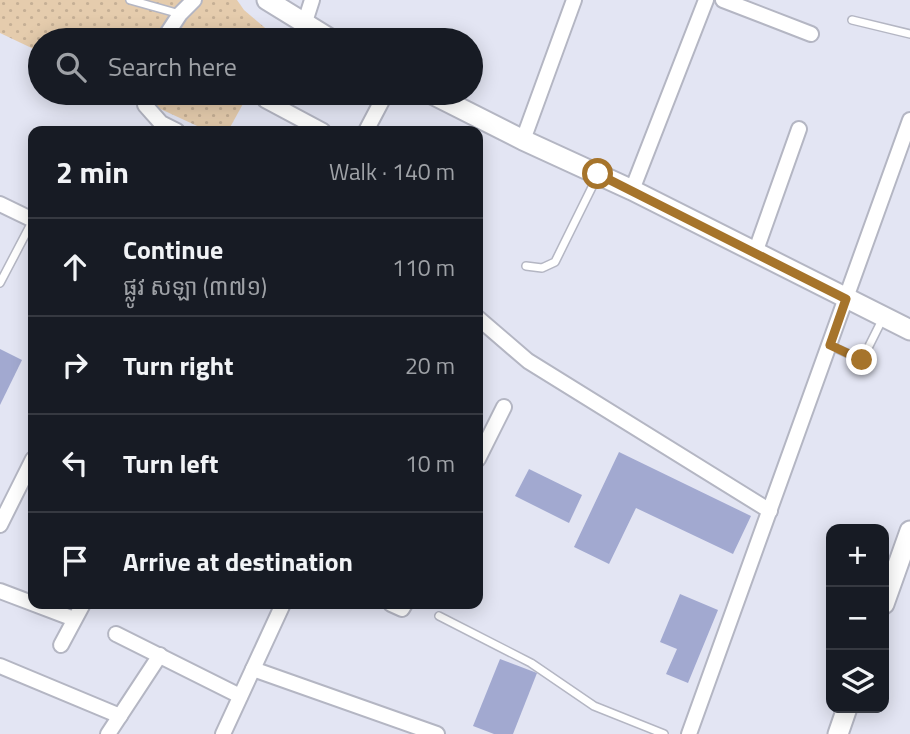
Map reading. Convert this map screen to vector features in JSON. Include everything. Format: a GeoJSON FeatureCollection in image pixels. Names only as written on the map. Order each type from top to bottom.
{"type":"FeatureCollection","features":[{"type":"Feature","properties":{"kind":"street"},"geometry":{"type":"LineString","coordinates":[[171,28],[194,0]]}},
{"type":"Feature","properties":{"kind":"street"},"geometry":{"type":"LineString","coordinates":[[267,0],[310,28]]}},
{"type":"Feature","properties":{"kind":"street"},"geometry":{"type":"LineString","coordinates":[[304,25],[312,0]]}},
{"type":"Feature","properties":{"kind":"street"},"geometry":{"type":"LineString","coordinates":[[523,140],[574,0]]}},
{"type":"Feature","properties":{"kind":"street"},"geometry":{"type":"LineString","coordinates":[[632,190],[706,0]]}},
{"type":"Feature","properties":{"kind":"street"},"geometry":{"type":"LineString","coordinates":[[723,0],[811,34]]}},
{"type":"Feature","properties":{"kind":"street"},"geometry":{"type":"LineString","coordinates":[[145,105],[167,126]]}},
{"type":"Feature","properties":{"kind":"street"},"geometry":{"type":"LineString","coordinates":[[274,105],[314,126]]}},
{"type":"Feature","properties":{"kind":"street"},"geometry":{"type":"LineString","coordinates":[[369,126],[380,105]]}},
{"type":"Feature","properties":{"kind":"street"},"geometry":{"type":"LineString","coordinates":[[454,105],[632,190],[910,330]]}},
{"type":"Feature","properties":{"kind":"street"},"geometry":{"type":"LineString","coordinates":[[689,734],[910,120]]}},
{"type":"Feature","properties":{"kind":"street"},"geometry":{"type":"LineString","coordinates":[[755,253],[799,128]]}},
{"type":"Feature","properties":{"kind":"street"},"geometry":{"type":"LineString","coordinates":[[0,204],[28,218]]}},
{"type":"Feature","properties":{"kind":"street"},"geometry":{"type":"LineString","coordinates":[[483,322],[528,361],[770,511]]}},
{"type":"Feature","properties":{"kind":"street"},"geometry":{"type":"LineString","coordinates":[[483,448],[504,407]]}},
{"type":"Feature","properties":{"kind":"street"},"geometry":{"type":"LineString","coordinates":[[0,525],[28,469]]}},
{"type":"Feature","properties":{"kind":"street"},"geometry":{"type":"LineString","coordinates":[[889,590],[910,531]]}},
{"type":"Feature","properties":{"kind":"street"},"geometry":{"type":"LineString","coordinates":[[0,590],[28,601]]}},
{"type":"Feature","properties":{"kind":"street"},"geometry":{"type":"LineString","coordinates":[[48,609],[74,619]]}},
{"type":"Feature","properties":{"kind":"street"},"geometry":{"type":"LineString","coordinates":[[61,645],[80,609]]}},
{"type":"Feature","properties":{"kind":"street"},"geometry":{"type":"LineString","coordinates":[[223,734],[281,609]]}},
{"type":"Feature","properties":{"kind":"street"},"geometry":{"type":"LineString","coordinates":[[116,634],[240,696]]}},
{"type":"Feature","properties":{"kind":"street"},"geometry":{"type":"LineString","coordinates":[[108,734],[160,654]]}},
{"type":"Feature","properties":{"kind":"street"},"geometry":{"type":"LineString","coordinates":[[0,666],[120,716]]}},
{"type":"Feature","properties":{"kind":"street"},"geometry":{"type":"LineString","coordinates":[[253,669],[436,734]]}},
{"type":"Feature","properties":{"kind":"street"},"geometry":{"type":"LineString","coordinates":[[838,734],[845,713]]}},
{"type":"Feature","properties":{"kind":"lane"},"geometry":{"type":"LineString","coordinates":[[130,0],[180,14]]}},
{"type":"Feature","properties":{"kind":"lane"},"geometry":{"type":"LineString","coordinates":[[852,20],[910,34]]}},
{"type":"Feature","properties":{"kind":"lane"},"geometry":{"type":"LineString","coordinates":[[526,266],[542,268],[555,262],[598,174]]}},
{"type":"Feature","properties":{"kind":"lane"},"geometry":{"type":"LineString","coordinates":[[0,283],[28,230]]}},
{"type":"Feature","properties":{"kind":"lane"},"geometry":{"type":"LineString","coordinates":[[830,345],[862,360],[883,317]]}},
{"type":"Feature","properties":{"kind":"lane"},"geometry":{"type":"LineString","coordinates":[[439,616],[531,663],[594,706],[664,734]]}},
{"type":"Feature","properties":{"kind":"shaded area"},"geometry":{"type":"Polygon","coordinates":[[[0,0],[237,0],[244,10],[265,28],[28,28],[28,46],[0,33],[0,0]]]}},
{"type":"Feature","properties":{"kind":"shaded area"},"geometry":{"type":"Polygon","coordinates":[[[152,105],[242,105],[231,126],[197,126],[152,105]]]}},
{"type":"Feature","properties":{"kind":"building"},"geometry":{"type":"Polygon","coordinates":[[[0,349],[22,360],[0,405],[0,349]]]}},
{"type":"Feature","properties":{"kind":"building"},"geometry":{"type":"Polygon","coordinates":[[[619,452],[751,516],[733,554],[636,508],[609,564],[574,547],[619,452]]]}},
{"type":"Feature","properties":{"kind":"building"},"geometry":{"type":"Polygon","coordinates":[[[529,469],[582,495],[569,523],[515,496],[529,469]]]}},
{"type":"Feature","properties":{"kind":"building"},"geometry":{"type":"Polygon","coordinates":[[[680,594],[718,610],[688,683],[666,674],[677,649],[660,642],[680,594]]]}},
{"type":"Feature","properties":{"kind":"building"},"geometry":{"type":"Polygon","coordinates":[[[500,659],[537,673],[513,734],[494,734],[473,726],[500,659]]]}},
{"type":"Feature","properties":{"kind":"route"},"geometry":{"type":"LineString","coordinates":[[598,174],[846,299],[830,345],[862,360]]}}]}
